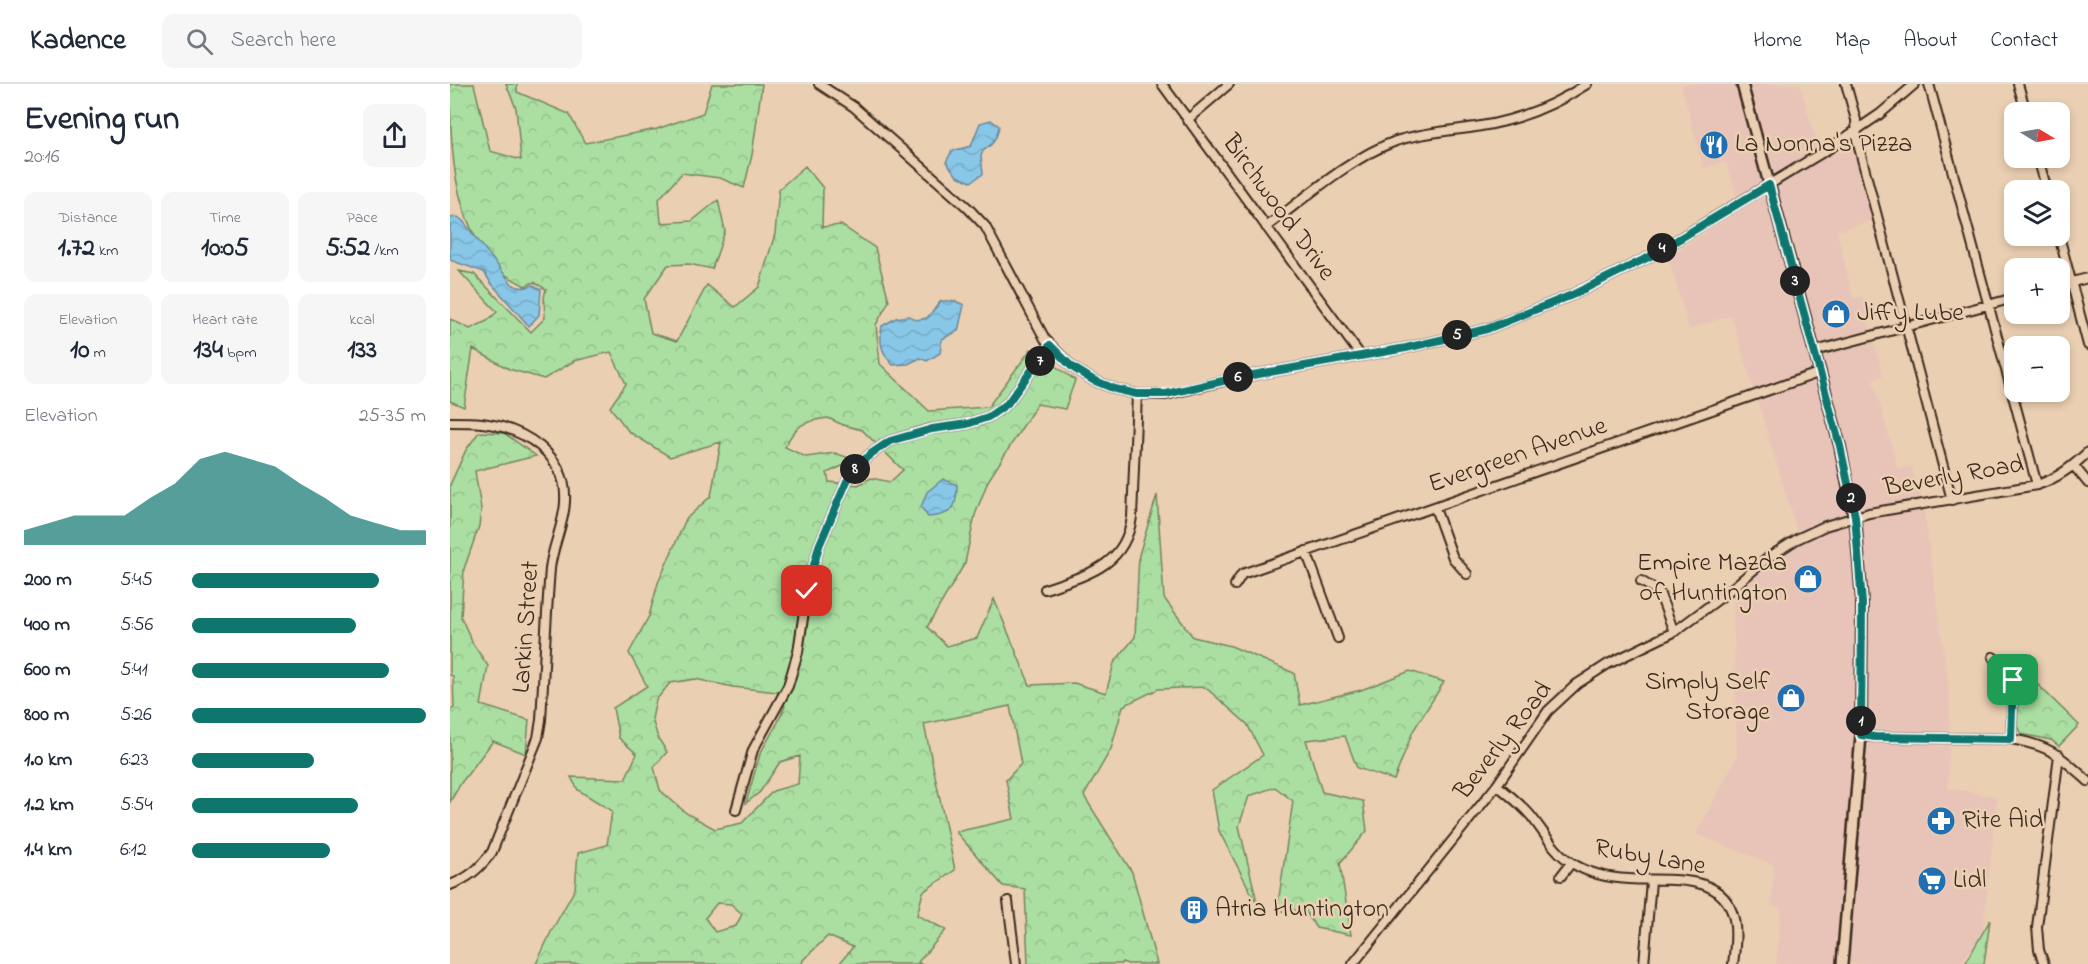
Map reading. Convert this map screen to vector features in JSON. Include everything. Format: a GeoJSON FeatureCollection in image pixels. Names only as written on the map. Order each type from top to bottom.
{"type":"FeatureCollection","features":[{"type":"Feature","properties":{"kind":"main road"},"geometry":{"type":"LineString","coordinates":[[1742,84],[1821,372],[1855,516],[1862,596],[1861,735],[1842,964]]}},
{"type":"Feature","properties":{"kind":"street"},"geometry":{"type":"LineString","coordinates":[[819,84],[854,107],[967,207],[985,226],[1045,339],[1072,367],[1093,380],[1115,389],[1137,394],[1166,394],[1236,378],[1406,348],[1487,329],[1572,295],[1649,257],[1856,130],[1880,114],[1915,84]]}},
{"type":"Feature","properties":{"kind":"street","name":"Birchwood Drive"},"geometry":{"type":"LineString","coordinates":[[1162,84],[1361,356]]}},
{"type":"Feature","properties":{"kind":"street"},"geometry":{"type":"LineString","coordinates":[[1187,120],[1229,84]]}},
{"type":"Feature","properties":{"kind":"street"},"geometry":{"type":"LineString","coordinates":[[1266,227],[1376,149],[1417,136],[1508,121],[1555,103],[1587,84]]}},
{"type":"Feature","properties":{"kind":"street"},"geometry":{"type":"LineString","coordinates":[[1846,84],[1856,120],[1857,140],[1952,500]]}},
{"type":"Feature","properties":{"kind":"street"},"geometry":{"type":"LineString","coordinates":[[1929,84],[2037,485]]}},
{"type":"Feature","properties":{"kind":"street"},"geometry":{"type":"LineString","coordinates":[[2018,84],[2023,102]]}},
{"type":"Feature","properties":{"kind":"street"},"geometry":{"type":"LineString","coordinates":[[2062,246],[2088,345]]}},
{"type":"Feature","properties":{"kind":"street"},"geometry":{"type":"LineString","coordinates":[[2072,282],[2088,278]]}},
{"type":"Feature","properties":{"kind":"street"},"geometry":{"type":"LineString","coordinates":[[1815,351],[2004,301]]}},
{"type":"Feature","properties":{"kind":"street"},"geometry":{"type":"LineString","coordinates":[[736,810],[753,750],[788,686],[798,652],[807,591],[819,546],[847,481],[857,466],[890,441],[932,429],[967,424],[988,417],[1007,404],[1050,345]]}},
{"type":"Feature","properties":{"kind":"street","name":"Evergreen Avenue"},"geometry":{"type":"LineString","coordinates":[[1235,585],[1242,574],[1821,372]]}},
{"type":"Feature","properties":{"kind":"street"},"geometry":{"type":"LineString","coordinates":[[1045,589],[1099,568],[1118,553],[1130,534],[1137,394]]}},
{"type":"Feature","properties":{"kind":"street","name":"Larkin Street"},"geometry":{"type":"LineString","coordinates":[[450,422],[483,423],[505,428],[522,434],[536,443],[549,454],[559,468],[564,484],[565,503],[550,567],[538,738],[492,852],[467,878],[450,885]]}},
{"type":"Feature","properties":{"kind":"street","name":"Beverly Road"},"geometry":{"type":"LineString","coordinates":[[1353,964],[1497,785],[1538,724],[1564,695],[1592,674],[1674,632],[1724,595],[1750,571],[1789,544],[1825,526],[1855,516],[2037,485],[2051,480],[2074,466],[2088,452]]}},
{"type":"Feature","properties":{"kind":"street"},"geometry":{"type":"LineString","coordinates":[[2074,466],[2088,483]]}},
{"type":"Feature","properties":{"kind":"street"},"geometry":{"type":"LineString","coordinates":[[1435,508],[1453,558],[1467,574]]}},
{"type":"Feature","properties":{"kind":"street"},"geometry":{"type":"LineString","coordinates":[[1306,551],[1338,638]]}},
{"type":"Feature","properties":{"kind":"street"},"geometry":{"type":"LineString","coordinates":[[1641,581],[1659,592],[1674,632]]}},
{"type":"Feature","properties":{"kind":"street"},"geometry":{"type":"LineString","coordinates":[[1993,657],[2008,671],[2013,680],[2011,739]]}},
{"type":"Feature","properties":{"kind":"street"},"geometry":{"type":"LineString","coordinates":[[1861,735],[2011,739],[2046,747],[2059,755],[2088,781]]}},
{"type":"Feature","properties":{"kind":"street"},"geometry":{"type":"LineString","coordinates":[[2044,964],[2039,950],[2037,927],[2059,755]]}},
{"type":"Feature","properties":{"kind":"street","name":"Ruby Lane"},"geometry":{"type":"LineString","coordinates":[[1497,785],[1530,815],[1550,842],[1571,863],[1589,872],[1651,881],[1693,881],[1707,885],[1720,894],[1734,918],[1736,934],[1733,964]]}},
{"type":"Feature","properties":{"kind":"street"},"geometry":{"type":"LineString","coordinates":[[1561,876],[1571,863]]}},
{"type":"Feature","properties":{"kind":"street"},"geometry":{"type":"LineString","coordinates":[[1644,964],[1651,881]]}},
{"type":"Feature","properties":{"kind":"street"},"geometry":{"type":"LineString","coordinates":[[1008,901],[1016,964]]}},
{"type":"Feature","properties":{"kind":"shaded area"},"geometry":{"type":"Polygon","coordinates":[[[1681,84],[1800,84],[1821,159],[1851,138],[1872,221],[1837,231],[1853,298],[1862,297],[1883,376],[1873,380],[1898,469],[1911,466],[1924,510],[1950,695],[1948,788],[1997,797],[1983,933],[1960,964],[1776,964],[1781,908],[1771,906],[1774,865],[1696,834],[1737,757],[1733,597],[1798,534],[1731,315],[1689,329],[1668,257],[1741,209],[1726,162],[1703,168],[1681,84]]]}},
{"type":"Feature","properties":{"kind":"green space"},"geometry":{"type":"Polygon","coordinates":[[[450,84],[474,84],[490,151],[521,160],[516,108],[506,84],[517,84],[517,92],[569,114],[585,143],[657,129],[703,113],[712,84],[762,84],[752,155],[744,188],[720,178],[682,173],[659,199],[661,223],[692,221],[718,200],[725,231],[712,269],[689,264],[668,265],[644,299],[651,333],[677,341],[707,285],[735,307],[759,287],[775,234],[779,189],[805,166],[823,188],[822,227],[841,225],[875,248],[889,301],[876,325],[880,364],[929,411],[988,407],[1031,349],[1075,380],[1065,409],[1037,404],[988,481],[975,515],[965,563],[927,627],[947,646],[977,638],[994,599],[1030,685],[1074,683],[1106,693],[1114,663],[1135,637],[1139,555],[1157,495],[1164,598],[1193,637],[1231,646],[1294,673],[1300,705],[1361,690],[1410,671],[1444,682],[1413,731],[1394,780],[1357,768],[1345,736],[1306,740],[1322,792],[1363,801],[1367,831],[1340,863],[1351,935],[1316,928],[1305,910],[1277,911],[1293,801],[1275,787],[1249,796],[1239,826],[1258,906],[1219,831],[1212,790],[1263,755],[1247,724],[1205,687],[1158,689],[1123,706],[1111,749],[1084,796],[1132,872],[1157,964],[1122,962],[1121,964],[1028,964],[1025,889],[1003,886],[956,832],[1014,819],[1006,780],[1021,764],[1010,706],[924,724],[955,870],[923,892],[917,915],[946,930],[918,962],[921,964],[839,964],[853,947],[828,936],[803,960],[802,964],[536,964],[575,889],[578,853],[607,845],[612,811],[578,790],[571,777],[625,779],[637,754],[619,738],[613,708],[647,686],[629,653],[649,616],[658,583],[686,519],[711,496],[721,442],[670,457],[629,432],[610,407],[626,384],[611,352],[574,361],[544,379],[509,369],[473,349],[464,407],[450,401],[450,319],[470,329],[487,321],[497,312],[459,271],[474,274],[531,332],[545,318],[546,289],[534,282],[525,286],[501,272],[483,250],[471,229],[457,182],[453,157],[450,84]],[[828,418],[801,425],[785,447],[806,457],[835,453],[855,460],[827,473],[829,482],[858,485],[871,478],[890,482],[903,470],[862,430],[828,418]],[[695,679],[670,683],[656,700],[652,719],[658,738],[667,752],[654,767],[660,790],[686,813],[715,829],[742,823],[773,791],[798,784],[800,756],[780,762],[760,792],[746,803],[760,754],[785,706],[777,692],[733,687],[695,679]],[[717,903],[705,918],[715,932],[736,926],[742,914],[731,904],[717,903]]]}},
{"type":"Feature","properties":{"kind":"green space"},"geometry":{"type":"Polygon","coordinates":[[[479,432],[504,433],[536,456],[475,471],[481,509],[479,526],[464,569],[461,617],[473,644],[488,666],[481,705],[529,720],[526,754],[493,741],[461,783],[450,802],[450,710],[454,708],[453,676],[450,675],[450,485],[466,450],[479,432]]]}},
{"type":"Feature","properties":{"kind":"green space"},"geometry":{"type":"Polygon","coordinates":[[[2020,677],[2032,679],[2079,725],[2059,746],[2051,740],[2021,734],[2017,726],[2020,677]]]}},
{"type":"Feature","properties":{"kind":"green space"},"geometry":{"type":"Polygon","coordinates":[[[1990,920],[1984,964],[1965,964],[1990,920]]]}},
{"type":"Feature","properties":{"kind":"water"},"geometry":{"type":"Polygon","coordinates":[[[991,120],[999,126],[994,141],[981,156],[983,174],[971,182],[957,176],[946,162],[952,151],[971,146],[980,123],[991,120]]]}},
{"type":"Feature","properties":{"kind":"water"},"geometry":{"type":"Polygon","coordinates":[[[458,217],[512,284],[522,288],[533,285],[541,289],[539,315],[529,326],[484,272],[450,260],[450,218],[458,217]]]}},
{"type":"Feature","properties":{"kind":"water"},"geometry":{"type":"Polygon","coordinates":[[[941,301],[955,301],[964,305],[958,331],[942,339],[940,353],[927,361],[920,358],[908,364],[893,365],[882,347],[882,326],[896,318],[909,316],[916,320],[927,318],[941,301]]]}},
{"type":"Feature","properties":{"kind":"water"},"geometry":{"type":"Polygon","coordinates":[[[943,479],[957,485],[956,500],[948,512],[928,517],[921,507],[927,492],[943,479]]]}},
{"type":"Feature","properties":{"kind":"place","name":"La Nonna's Pizza"},"geometry":{"type":"Point","coordinates":[1714,145]}},
{"type":"Feature","properties":{"kind":"place","name":"Jiffy Lube"},"geometry":{"type":"Point","coordinates":[1836,314]}},
{"type":"Feature","properties":{"kind":"place","name":"Empire Mazda of Huntington"},"geometry":{"type":"Point","coordinates":[1808,579]}},
{"type":"Feature","properties":{"kind":"place","name":"Simply Self Storage"},"geometry":{"type":"Point","coordinates":[1791,698]}},
{"type":"Feature","properties":{"kind":"place","name":"Rite Aid"},"geometry":{"type":"Point","coordinates":[1941,821]}},
{"type":"Feature","properties":{"kind":"place","name":"Lidl"},"geometry":{"type":"Point","coordinates":[1932,881]}},
{"type":"Feature","properties":{"kind":"place","name":"Atria Huntington"},"geometry":{"type":"Point","coordinates":[1194,910]}},
{"type":"Feature","properties":{"kind":"route"},"geometry":{"type":"LineString","coordinates":[[807,591],[819,546],[847,481],[857,466],[890,441],[932,429],[967,424],[988,417],[1007,404],[1050,345],[1072,367],[1093,380],[1115,389],[1137,394],[1166,394],[1236,378],[1406,348],[1487,329],[1572,295],[1649,257],[1769,185],[1840,446],[1855,516],[1862,603],[1861,735],[2011,739],[2013,680]]}}]}
